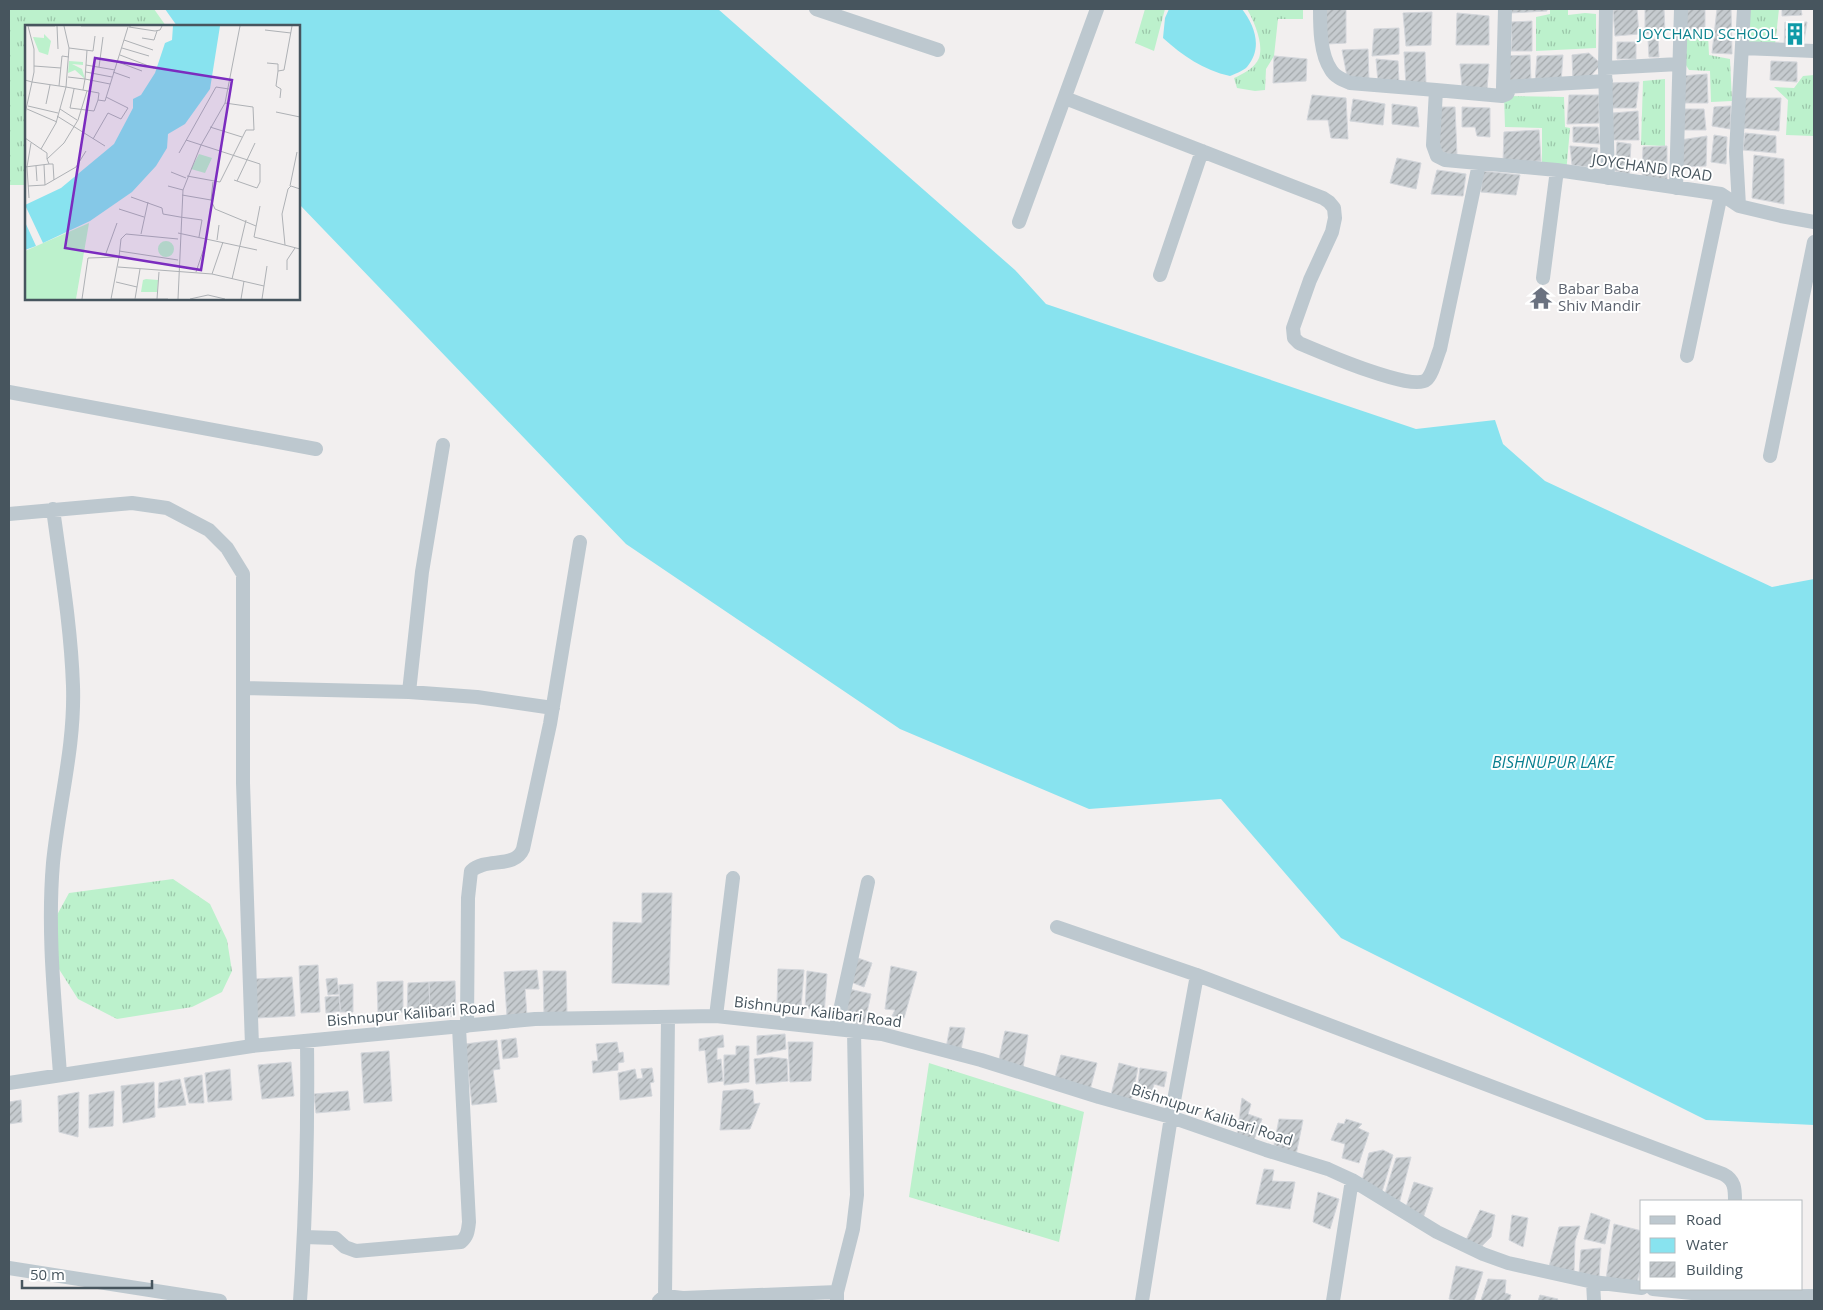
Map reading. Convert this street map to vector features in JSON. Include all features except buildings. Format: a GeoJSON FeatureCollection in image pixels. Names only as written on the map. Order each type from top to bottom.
{"type":"FeatureCollection","features":[{"type":"Feature","properties":{"kind":"street"},"geometry":{"type":"LineString","coordinates":[[816,9],[938,50]]}},
{"type":"Feature","properties":{"kind":"street"},"geometry":{"type":"LineString","coordinates":[[1019,222],[1097,9]]}},
{"type":"Feature","properties":{"kind":"street"},"geometry":{"type":"LineString","coordinates":[[1320,9],[1320,33],[1323,48],[1331,70],[1338,78],[1350,83],[1502,96],[1505,96],[1506,90],[1506,9]]}},
{"type":"Feature","properties":{"kind":"street"},"geometry":{"type":"LineString","coordinates":[[1606,9],[1608,178]]}},
{"type":"Feature","properties":{"kind":"street"},"geometry":{"type":"LineString","coordinates":[[1676,188],[1681,9]]}},
{"type":"Feature","properties":{"kind":"street"},"geometry":{"type":"LineString","coordinates":[[1739,206],[1736,152],[1744,9]]}},
{"type":"Feature","properties":{"kind":"street"},"geometry":{"type":"LineString","coordinates":[[1742,48],[1814,51]]}},
{"type":"Feature","properties":{"kind":"street"},"geometry":{"type":"LineString","coordinates":[[1506,90],[1679,64]]}},
{"type":"Feature","properties":{"kind":"street","name":"JOYCHAND ROAD"},"geometry":{"type":"LineString","coordinates":[[1436,90],[1433,144],[1437,156],[1446,160],[1557,170],[1721,194],[1739,206],[1814,222]]}},
{"type":"Feature","properties":{"kind":"street"},"geometry":{"type":"LineString","coordinates":[[1065,98],[1330,202],[1334,208],[1335,218],[1332,232],[1310,280],[1293,328],[1294,338],[1299,343],[1350,364],[1405,382],[1425,382],[1430,377],[1440,349],[1479,164]]}},
{"type":"Feature","properties":{"kind":"street"},"geometry":{"type":"LineString","coordinates":[[1160,275],[1202,151]]}},
{"type":"Feature","properties":{"kind":"street"},"geometry":{"type":"LineString","coordinates":[[1543,278],[1557,170]]}},
{"type":"Feature","properties":{"kind":"street"},"geometry":{"type":"LineString","coordinates":[[1687,356],[1721,194]]}},
{"type":"Feature","properties":{"kind":"street"},"geometry":{"type":"LineString","coordinates":[[1770,456],[1814,242]]}},
{"type":"Feature","properties":{"kind":"street"},"geometry":{"type":"LineString","coordinates":[[9,392],[316,449]]}},
{"type":"Feature","properties":{"kind":"street"},"geometry":{"type":"LineString","coordinates":[[409,692],[422,572],[443,445]]}},
{"type":"Feature","properties":{"kind":"street"},"geometry":{"type":"LineString","coordinates":[[9,514],[132,503],[167,508],[209,530],[227,548],[243,574],[243,783],[252,1046]]}},
{"type":"Feature","properties":{"kind":"street"},"geometry":{"type":"LineString","coordinates":[[53,509],[68,620],[73,687],[72,740],[54,861],[51,904],[60,1074]]}},
{"type":"Feature","properties":{"kind":"street"},"geometry":{"type":"LineString","coordinates":[[304,1237],[335,1238],[344,1247],[356,1251],[461,1242],[466,1238],[469,1222],[463,1026],[468,898],[471,871],[481,864],[502,863],[521,853],[553,708],[580,542]]}},
{"type":"Feature","properties":{"kind":"street"},"geometry":{"type":"LineString","coordinates":[[242,688],[409,692],[477,697],[553,708]]}},
{"type":"Feature","properties":{"kind":"street"},"geometry":{"type":"LineString","coordinates":[[716,1016],[733,878]]}},
{"type":"Feature","properties":{"kind":"street"},"geometry":{"type":"LineString","coordinates":[[836,1029],[868,882]]}},
{"type":"Feature","properties":{"kind":"street"},"geometry":{"type":"LineString","coordinates":[[1057,927],[1197,975],[1722,1174],[1732,1180],[1734,1200]]}},
{"type":"Feature","properties":{"kind":"street"},"geometry":{"type":"LineString","coordinates":[[1142,1301],[1171,1117],[1197,975]]}},
{"type":"Feature","properties":{"kind":"street","name":"Bishnupur Kalibari Road"},"geometry":{"type":"LineString","coordinates":[[9,1083],[252,1046],[535,1019],[716,1016],[854,1031],[911,1041],[981,1060],[1171,1117],[1328,1170],[1352,1180],[1437,1232],[1483,1254],[1508,1263],[1593,1282],[1640,1288]]}},
{"type":"Feature","properties":{"kind":"street"},"geometry":{"type":"LineString","coordinates":[[668,1017],[662,1299],[837,1297],[853,1229],[857,1195],[854,1031]]}},
{"type":"Feature","properties":{"kind":"street"},"geometry":{"type":"LineString","coordinates":[[300,1301],[308,1112],[307,1041]]}},
{"type":"Feature","properties":{"kind":"street"},"geometry":{"type":"LineString","coordinates":[[1333,1301],[1352,1180]]}},
{"type":"Feature","properties":{"kind":"street"},"geometry":{"type":"LineString","coordinates":[[9,1268],[220,1301]]}},
{"type":"Feature","properties":{"kind":"street"},"geometry":{"type":"LineString","coordinates":[[1593,1282],[1594,1301]]}},
{"type":"Feature","properties":{"kind":"street"},"geometry":{"type":"LineString","coordinates":[[1672,1290],[1796,1299],[1814,1296]]}},
{"type":"Feature","properties":{"kind":"green space"},"geometry":{"type":"Polygon","coordinates":[[[9,9],[154,9],[165,25],[25,25],[25,185],[9,185],[9,9]]]}},
{"type":"Feature","properties":{"kind":"green space"},"geometry":{"type":"Polygon","coordinates":[[[1145,9],[1165,9],[1154,51],[1135,43],[1145,9]]]}},
{"type":"Feature","properties":{"kind":"green space"},"geometry":{"type":"Polygon","coordinates":[[[1247,9],[1303,9],[1303,19],[1278,19],[1274,56],[1266,69],[1265,90],[1255,91],[1237,88],[1234,78],[1252,68],[1259,58],[1258,33],[1247,9]]]}},
{"type":"Feature","properties":{"kind":"green space"},"geometry":{"type":"Polygon","coordinates":[[[1550,9],[1568,9],[1568,15],[1596,14],[1596,48],[1536,51],[1536,17],[1550,14],[1550,9]]]}},
{"type":"Feature","properties":{"kind":"green space"},"geometry":{"type":"Polygon","coordinates":[[[1747,9],[1779,9],[1775,45],[1746,44],[1747,9]]]}},
{"type":"Feature","properties":{"kind":"green space"},"geometry":{"type":"Polygon","coordinates":[[[1679,35],[1708,35],[1709,55],[1730,59],[1732,101],[1711,102],[1710,71],[1689,70],[1684,62],[1679,35]]]}},
{"type":"Feature","properties":{"kind":"green space"},"geometry":{"type":"Polygon","coordinates":[[[1814,75],[1814,136],[1786,135],[1788,100],[1774,87],[1794,88],[1803,76],[1814,75]]]}},
{"type":"Feature","properties":{"kind":"green space"},"geometry":{"type":"Polygon","coordinates":[[[1665,79],[1665,146],[1641,145],[1643,81],[1665,79]]]}},
{"type":"Feature","properties":{"kind":"green space"},"geometry":{"type":"Polygon","coordinates":[[[1504,96],[1564,97],[1565,127],[1570,128],[1566,174],[1542,173],[1542,128],[1505,127],[1504,96]]]}},
{"type":"Feature","properties":{"kind":"green space"},"geometry":{"type":"Polygon","coordinates":[[[173,879],[210,904],[227,940],[232,971],[222,992],[192,1007],[117,1019],[78,999],[57,966],[57,915],[69,893],[173,879]]]}},
{"type":"Feature","properties":{"kind":"green space"},"geometry":{"type":"Polygon","coordinates":[[[929,1063],[1084,1112],[1059,1242],[909,1197],[929,1063]]]}},
{"type":"Feature","properties":{"kind":"water","name":"BISHNUPUR LAKE"},"geometry":{"type":"Polygon","coordinates":[[[165,9],[718,9],[1015,270],[1046,304],[1416,429],[1495,420],[1503,444],[1545,481],[1772,587],[1814,579],[1814,1125],[1706,1120],[1341,938],[1221,799],[1089,809],[900,729],[626,544],[300,205],[300,25],[176,25],[165,9]]]}},
{"type":"Feature","properties":{"kind":"water"},"geometry":{"type":"Polygon","coordinates":[[[1169,9],[1242,9],[1254,30],[1256,45],[1252,60],[1247,67],[1230,76],[1211,70],[1194,61],[1178,51],[1163,38],[1165,18],[1169,9]]]}},
{"type":"Feature","properties":{"kind":"place","name":"JOYCHAND SCHOOL"},"geometry":{"type":"Point","coordinates":[1795,34]}},
{"type":"Feature","properties":{"kind":"place","name":"Babar Baba Shiv Mandir"},"geometry":{"type":"Point","coordinates":[1541,298]}}]}
